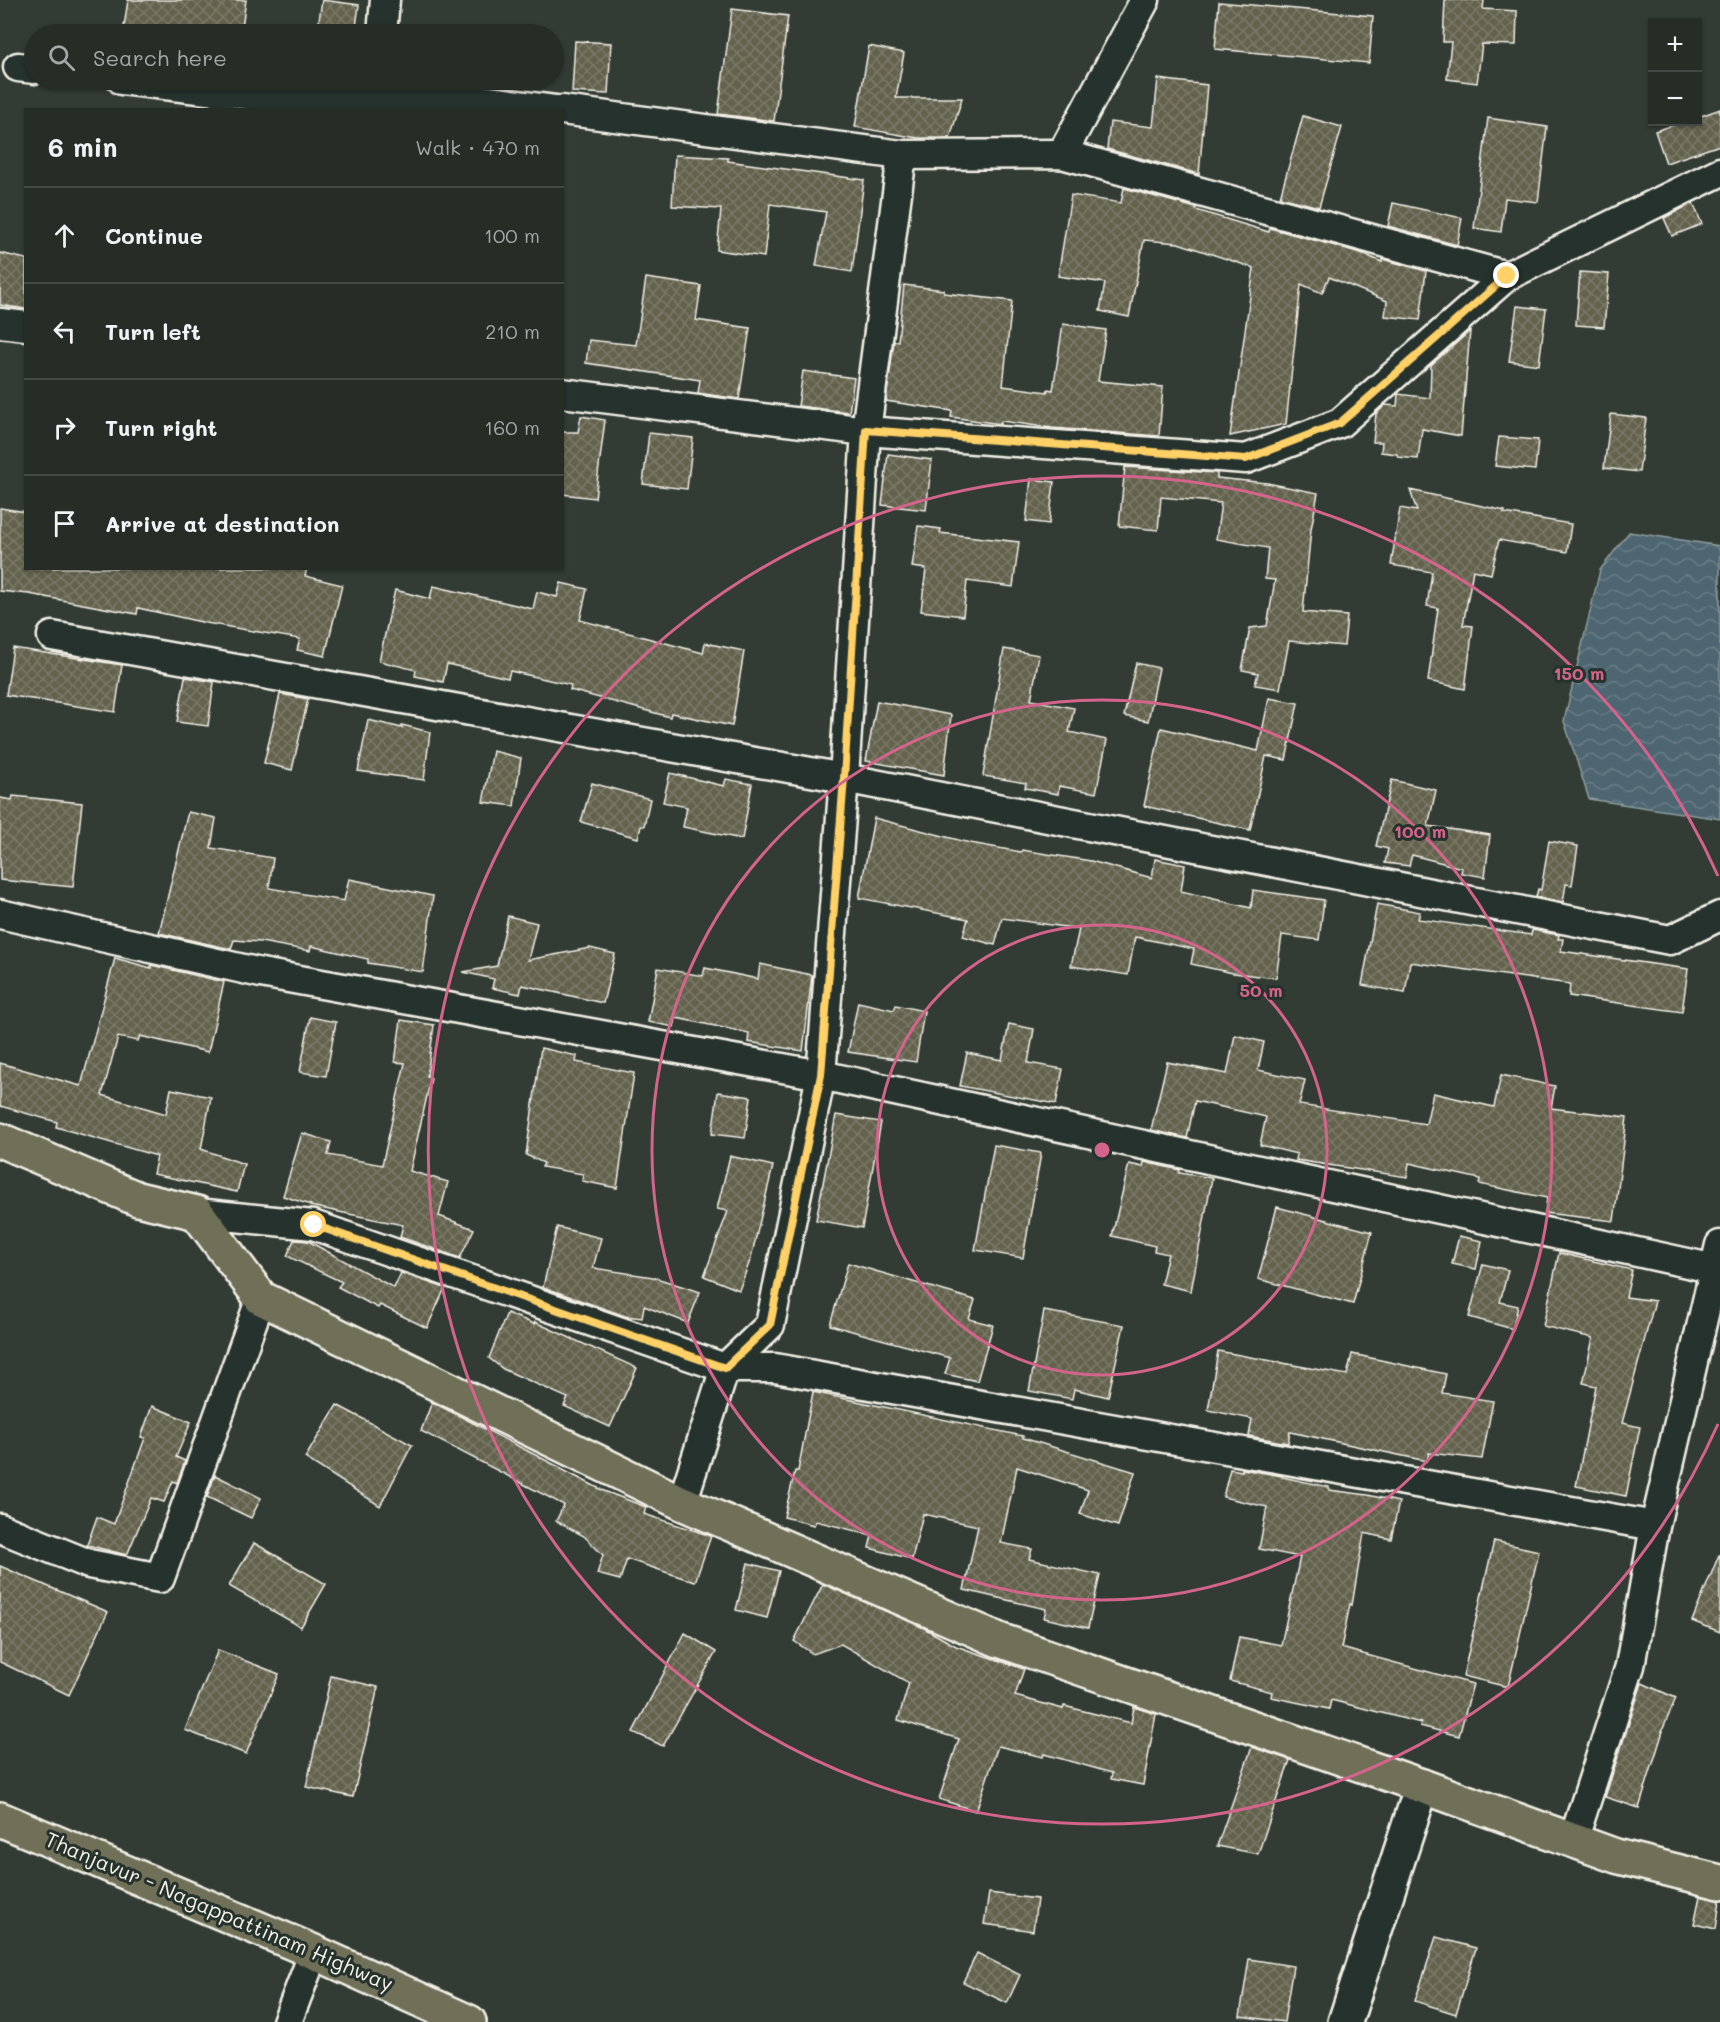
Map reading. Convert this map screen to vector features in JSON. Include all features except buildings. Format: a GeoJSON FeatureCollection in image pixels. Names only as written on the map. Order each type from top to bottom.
{"type":"FeatureCollection","features":[{"type":"Feature","properties":{"kind":"main road"},"geometry":{"type":"LineString","coordinates":[[0,1140],[138,1199],[197,1213],[261,1298],[682,1503],[999,1640],[1422,1786],[1616,1856],[1720,1882]]}},
{"type":"Feature","properties":{"kind":"main road"},"geometry":{"type":"LineString","coordinates":[[1345,2022],[1422,1786]]}},
{"type":"Feature","properties":{"kind":"main road","name":"Thanjavur - Nagappattinam Highway"},"geometry":{"type":"LineString","coordinates":[[0,1819],[314,1952],[469,2022]]}},
{"type":"Feature","properties":{"kind":"street"},"geometry":{"type":"LineString","coordinates":[[382,24],[385,0]]}},
{"type":"Feature","properties":{"kind":"street"},"geometry":{"type":"LineString","coordinates":[[1062,154],[1145,0]]}},
{"type":"Feature","properties":{"kind":"street"},"geometry":{"type":"LineString","coordinates":[[208,90],[301,101],[376,90],[541,108]]}},
{"type":"Feature","properties":{"kind":"street"},"geometry":{"type":"LineString","coordinates":[[564,110],[902,155],[1062,154],[1507,276]]}},
{"type":"Feature","properties":{"kind":"street"},"geometry":{"type":"LineString","coordinates":[[682,1503],[725,1368],[770,1325],[821,1075],[844,778],[866,430],[902,155]]}},
{"type":"Feature","properties":{"kind":"street"},"geometry":{"type":"LineString","coordinates":[[564,393],[866,430],[1246,459],[1340,423],[1507,276],[1720,172]]}},
{"type":"Feature","properties":{"kind":"street"},"geometry":{"type":"LineString","coordinates":[[0,323],[24,326]]}},
{"type":"Feature","properties":{"kind":"street"},"geometry":{"type":"LineString","coordinates":[[52,636],[844,778],[1670,940],[1720,916]]}},
{"type":"Feature","properties":{"kind":"street"},"geometry":{"type":"LineString","coordinates":[[0,914],[261,973],[821,1075],[1718,1262],[1655,1526],[1630,1665],[1573,1841]]}},
{"type":"Feature","properties":{"kind":"street"},"geometry":{"type":"LineString","coordinates":[[197,1213],[314,1225],[725,1368],[775,1368],[1655,1526]]}},
{"type":"Feature","properties":{"kind":"street"},"geometry":{"type":"LineString","coordinates":[[0,1528],[89,1564],[160,1578],[261,1298]]}},
{"type":"Feature","properties":{"kind":"street"},"geometry":{"type":"LineString","coordinates":[[287,2022],[314,1952]]}},
{"type":"Feature","properties":{"kind":"water"},"geometry":{"type":"Polygon","coordinates":[[[1629,532],[1720,546],[1720,819],[1589,799],[1564,721],[1600,570],[1629,532]]]}},
{"type":"Feature","properties":{"kind":"route"},"geometry":{"type":"LineString","coordinates":[[314,1225],[725,1368],[770,1325],[821,1075],[844,778],[866,430],[1246,459],[1340,423],[1507,276]]}}]}
